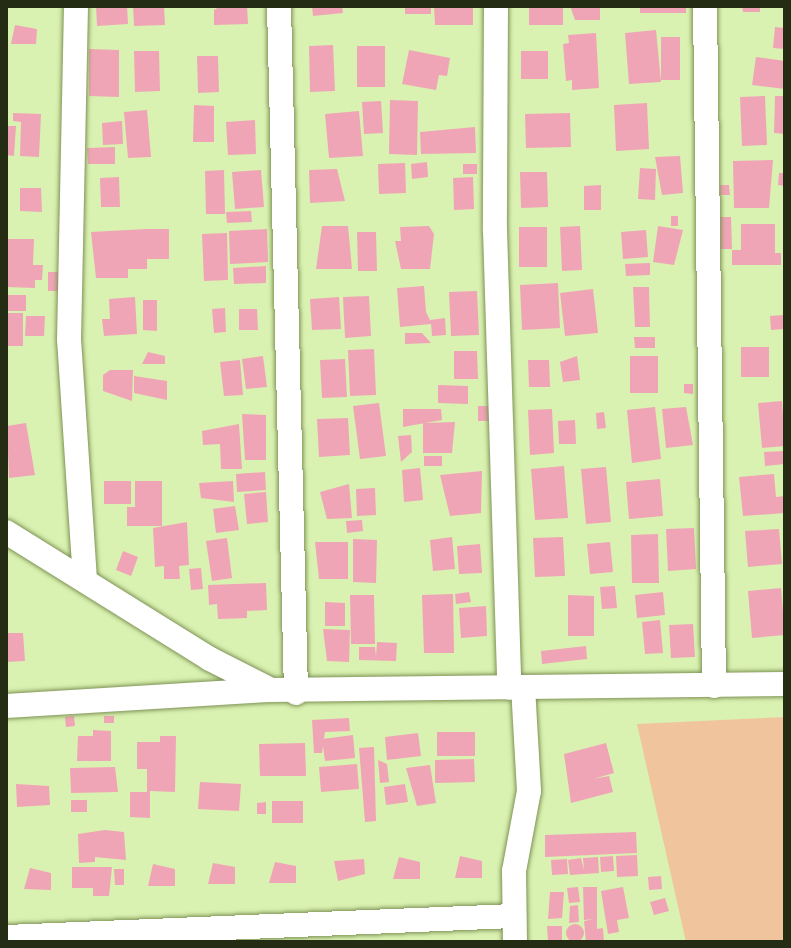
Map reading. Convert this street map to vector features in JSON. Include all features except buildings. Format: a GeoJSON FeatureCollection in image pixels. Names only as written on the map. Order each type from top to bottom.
{"type":"FeatureCollection","features":[{"type":"Feature","properties":{"kind":"street"},"geometry":{"type":"LineString","coordinates":[[76,6],[69,339],[85,580]]}},
{"type":"Feature","properties":{"kind":"street"},"geometry":{"type":"LineString","coordinates":[[279,6],[296,693]]}},
{"type":"Feature","properties":{"kind":"street"},"geometry":{"type":"LineString","coordinates":[[496,6],[495,230],[516,688],[529,791],[514,871],[515,942]]}},
{"type":"Feature","properties":{"kind":"street"},"geometry":{"type":"LineString","coordinates":[[705,6],[714,686]]}},
{"type":"Feature","properties":{"kind":"street"},"geometry":{"type":"LineString","coordinates":[[6,532],[210,659],[271,690]]}},
{"type":"Feature","properties":{"kind":"street"},"geometry":{"type":"LineString","coordinates":[[6,706],[271,690],[296,693],[785,684]]}},
{"type":"Feature","properties":{"kind":"street"},"geometry":{"type":"LineString","coordinates":[[6,937],[514,916]]}},
{"type":"Feature","properties":{"kind":"shaded area"},"geometry":{"type":"Polygon","coordinates":[[[785,717],[785,942],[686,942],[637,724],[785,717]]]}}]}
